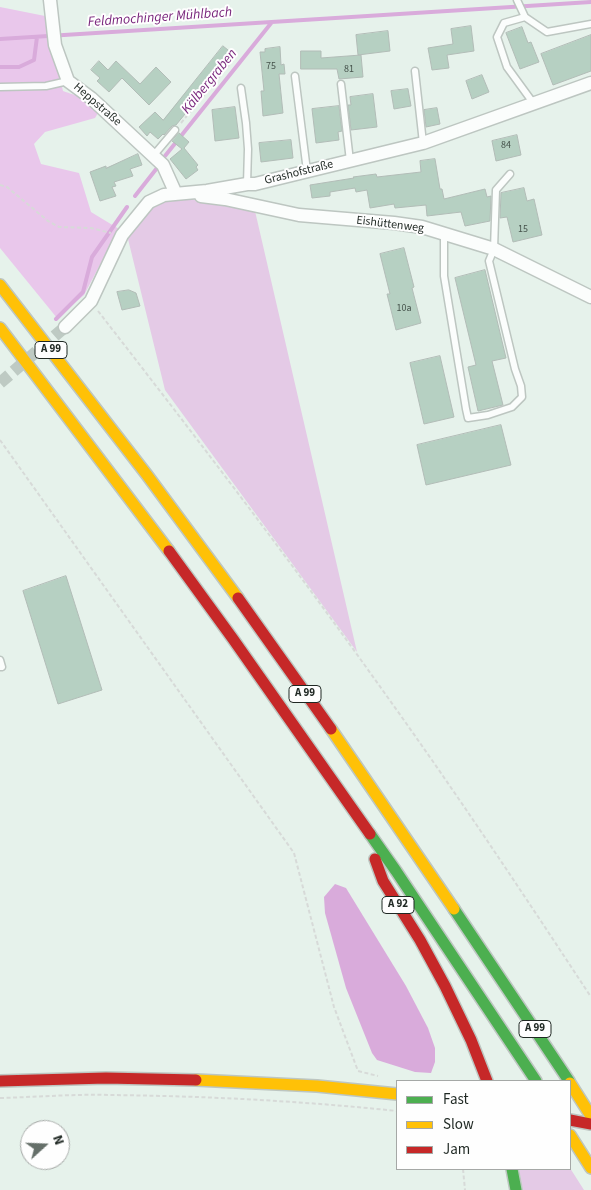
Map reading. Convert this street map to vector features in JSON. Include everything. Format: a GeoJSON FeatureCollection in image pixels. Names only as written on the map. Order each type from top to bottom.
{"type":"FeatureCollection","features":[{"type":"Feature","properties":{"kind":"main road","name":"A 99"},"geometry":{"type":"LineString","coordinates":[[0,286],[200,546],[411,844],[569,1080]]}},
{"type":"Feature","properties":{"kind":"main road","name":"A 99"},"geometry":{"type":"LineString","coordinates":[[0,328],[166,547],[227,631],[361,820],[535,1080]]}},
{"type":"Feature","properties":{"kind":"main road","name":"A 92"},"geometry":{"type":"LineString","coordinates":[[361,820],[383,881],[420,940],[445,986],[471,1040],[487,1080]]}},
{"type":"Feature","properties":{"kind":"main road"},"geometry":{"type":"LineString","coordinates":[[0,1081],[106,1078],[231,1081],[317,1086],[396,1094]]}},
{"type":"Feature","properties":{"kind":"main road","name":"A 99"},"geometry":{"type":"LineString","coordinates":[[572,1085],[591,1116]]}},
{"type":"Feature","properties":{"kind":"main road"},"geometry":{"type":"LineString","coordinates":[[571,1120],[591,1124]]}},
{"type":"Feature","properties":{"kind":"main road"},"geometry":{"type":"LineString","coordinates":[[571,1137],[589,1165]]}},
{"type":"Feature","properties":{"kind":"main road"},"geometry":{"type":"LineString","coordinates":[[512,1170],[516,1190]]}},
{"type":"Feature","properties":{"kind":"street","name":"Heppstraße"},"geometry":{"type":"LineString","coordinates":[[50,0],[55,45],[68,80],[91,98],[163,165],[176,194]]}},
{"type":"Feature","properties":{"kind":"street","name":"Grashofstraße"},"geometry":{"type":"LineString","coordinates":[[66,327],[91,301],[122,235],[149,202],[164,194],[207,191],[255,184],[423,143],[591,83]]}},
{"type":"Feature","properties":{"kind":"street","name":"Eishüttenweg"},"geometry":{"type":"LineString","coordinates":[[176,194],[225,199],[299,215],[394,223],[422,228],[494,249],[591,297]]}},
{"type":"Feature","properties":{"kind":"lane"},"geometry":{"type":"LineString","coordinates":[[518,0],[524,17],[547,32],[591,24]]}},
{"type":"Feature","properties":{"kind":"lane"},"geometry":{"type":"LineString","coordinates":[[524,17],[504,24],[497,37],[507,67],[534,104]]}},
{"type":"Feature","properties":{"kind":"lane"},"geometry":{"type":"LineString","coordinates":[[415,71],[423,143]]}},
{"type":"Feature","properties":{"kind":"lane"},"geometry":{"type":"LineString","coordinates":[[295,76],[307,171]]}},
{"type":"Feature","properties":{"kind":"lane"},"geometry":{"type":"LineString","coordinates":[[0,87],[46,86],[68,80]]}},
{"type":"Feature","properties":{"kind":"lane"},"geometry":{"type":"LineString","coordinates":[[341,84],[350,161]]}},
{"type":"Feature","properties":{"kind":"lane"},"geometry":{"type":"LineString","coordinates":[[242,88],[248,149],[247,184]]}},
{"type":"Feature","properties":{"kind":"lane"},"geometry":{"type":"LineString","coordinates":[[153,156],[175,130]]}},
{"type":"Feature","properties":{"kind":"lane"},"geometry":{"type":"LineString","coordinates":[[444,234],[444,276],[468,418],[488,415],[512,408],[522,397],[521,386],[515,369],[489,261],[494,249],[496,190],[510,174]]}},
{"type":"Feature","properties":{"kind":"lane"},"geometry":{"type":"LineString","coordinates":[[0,660],[2,667],[0,668]]}},
{"type":"Feature","properties":{"kind":"path"},"geometry":{"type":"LineString","coordinates":[[175,130],[229,65]]}},
{"type":"Feature","properties":{"kind":"path"},"geometry":{"type":"LineString","coordinates":[[0,185],[7,187],[48,221],[59,227],[91,228],[104,231]]}},
{"type":"Feature","properties":{"kind":"path"},"geometry":{"type":"LineString","coordinates":[[91,301],[222,471],[386,694],[497,854],[591,997]]}},
{"type":"Feature","properties":{"kind":"path"},"geometry":{"type":"LineString","coordinates":[[0,440],[294,853],[334,1008],[358,1071],[383,1077]]}},
{"type":"Feature","properties":{"kind":"path"},"geometry":{"type":"LineString","coordinates":[[0,1098],[108,1094],[281,1101],[396,1111]]}},
{"type":"Feature","properties":{"kind":"path"},"geometry":{"type":"LineString","coordinates":[[463,1170],[465,1190]]}},
{"type":"Feature","properties":{"kind":"shaded area"},"geometry":{"type":"Polygon","coordinates":[[[0,7],[45,16],[63,91],[87,101],[98,113],[95,118],[45,132],[34,144],[41,164],[79,173],[91,212],[119,229],[84,295],[57,318],[0,248],[0,7]]]}},
{"type":"Feature","properties":{"kind":"shaded area"},"geometry":{"type":"Polygon","coordinates":[[[190,199],[255,211],[357,652],[165,390],[128,239],[142,215],[153,206],[169,200],[190,199]]]}},
{"type":"Feature","properties":{"kind":"shaded area"},"geometry":{"type":"Polygon","coordinates":[[[335,884],[346,888],[406,986],[428,1028],[435,1048],[435,1062],[431,1073],[415,1072],[377,1060],[372,1053],[346,988],[325,913],[324,897],[335,884]]]}},
{"type":"Feature","properties":{"kind":"shaded area"},"geometry":{"type":"Polygon","coordinates":[[[519,1170],[571,1170],[584,1190],[523,1190],[519,1170]]]}},
{"type":"Feature","properties":{"kind":"building"},"geometry":{"type":"Polygon","coordinates":[[[471,26],[474,51],[447,55],[449,68],[432,70],[428,48],[453,44],[451,29],[471,26]]]}},
{"type":"Feature","properties":{"kind":"building"},"geometry":{"type":"Polygon","coordinates":[[[522,27],[528,43],[531,42],[539,62],[520,69],[506,33],[522,27]]]}},
{"type":"Feature","properties":{"kind":"building"},"geometry":{"type":"Polygon","coordinates":[[[388,31],[390,51],[358,55],[356,35],[388,31]]]}},
{"type":"Feature","properties":{"kind":"building"},"geometry":{"type":"Polygon","coordinates":[[[591,35],[591,71],[553,85],[541,54],[591,35]]]}},
{"type":"Feature","properties":{"kind":"building"},"geometry":{"type":"Polygon","coordinates":[[[223,46],[233,54],[209,86],[176,125],[172,126],[164,135],[158,139],[150,132],[147,136],[139,127],[155,112],[163,120],[223,46]]]}},
{"type":"Feature","properties":{"kind":"building"},"geometry":{"type":"Polygon","coordinates":[[[280,47],[281,65],[284,64],[285,74],[279,74],[283,113],[263,116],[261,91],[264,91],[260,52],[265,52],[265,49],[280,47]]]}},
{"type":"Feature","properties":{"kind":"building"},"geometry":{"type":"Polygon","coordinates":[[[301,51],[321,51],[321,58],[361,55],[363,77],[339,79],[337,69],[301,69],[301,51]]]}},
{"type":"Feature","properties":{"kind":"building"},"geometry":{"type":"Polygon","coordinates":[[[99,61],[108,70],[116,61],[140,84],[156,67],[171,82],[149,105],[122,78],[109,92],[97,81],[100,78],[91,70],[99,61]]]}},
{"type":"Feature","properties":{"kind":"building"},"geometry":{"type":"Polygon","coordinates":[[[482,75],[489,92],[472,99],[466,81],[482,75]]]}},
{"type":"Feature","properties":{"kind":"building"},"geometry":{"type":"Polygon","coordinates":[[[408,89],[411,106],[394,109],[391,91],[408,89]]]}},
{"type":"Feature","properties":{"kind":"building"},"geometry":{"type":"Polygon","coordinates":[[[373,94],[377,127],[351,130],[348,105],[351,105],[350,97],[373,94]]]}},
{"type":"Feature","properties":{"kind":"building"},"geometry":{"type":"Polygon","coordinates":[[[339,106],[342,131],[338,132],[339,140],[316,143],[312,109],[339,106]]]}},
{"type":"Feature","properties":{"kind":"building"},"geometry":{"type":"Polygon","coordinates":[[[235,107],[239,138],[215,141],[212,110],[235,107]]]}},
{"type":"Feature","properties":{"kind":"building"},"geometry":{"type":"Polygon","coordinates":[[[437,108],[440,124],[426,127],[424,110],[437,108]]]}},
{"type":"Feature","properties":{"kind":"building"},"geometry":{"type":"Polygon","coordinates":[[[179,133],[189,142],[184,148],[198,165],[196,167],[198,170],[186,179],[170,159],[182,149],[172,141],[179,133]]]}},
{"type":"Feature","properties":{"kind":"building"},"geometry":{"type":"Polygon","coordinates":[[[517,135],[521,155],[496,161],[492,141],[517,135]]]}},
{"type":"Feature","properties":{"kind":"building"},"geometry":{"type":"Polygon","coordinates":[[[291,140],[293,158],[261,162],[259,143],[291,140]]]}},
{"type":"Feature","properties":{"kind":"building"},"geometry":{"type":"Polygon","coordinates":[[[138,154],[142,165],[130,169],[133,176],[114,182],[116,186],[112,187],[116,196],[100,201],[90,172],[106,166],[106,168],[138,154]]]}},
{"type":"Feature","properties":{"kind":"building"},"geometry":{"type":"Polygon","coordinates":[[[435,159],[440,189],[442,189],[444,199],[485,189],[487,197],[491,196],[490,221],[465,226],[461,212],[427,216],[426,205],[395,208],[394,204],[370,208],[367,190],[356,192],[355,188],[330,192],[330,196],[312,198],[310,185],[376,174],[377,177],[421,172],[420,161],[435,159]]]}},
{"type":"Feature","properties":{"kind":"building"},"geometry":{"type":"Polygon","coordinates":[[[524,188],[527,201],[534,199],[542,235],[513,242],[507,217],[500,218],[501,193],[524,188]]]}},
{"type":"Feature","properties":{"kind":"building"},"geometry":{"type":"Polygon","coordinates":[[[404,248],[421,323],[396,330],[387,294],[390,294],[380,254],[404,248]]]}},
{"type":"Feature","properties":{"kind":"building"},"geometry":{"type":"Polygon","coordinates":[[[485,270],[506,358],[492,361],[503,405],[478,411],[468,367],[476,365],[455,278],[485,270]]]}},
{"type":"Feature","properties":{"kind":"building"},"geometry":{"type":"Polygon","coordinates":[[[129,290],[136,293],[140,306],[122,310],[117,292],[129,290]]]}},
{"type":"Feature","properties":{"kind":"building"},"geometry":{"type":"Polygon","coordinates":[[[440,356],[454,417],[424,424],[410,363],[440,356]]]}},
{"type":"Feature","properties":{"kind":"building"},"geometry":{"type":"Polygon","coordinates":[[[501,425],[511,465],[426,485],[417,445],[501,425]]]}},
{"type":"Feature","properties":{"kind":"building"},"geometry":{"type":"Polygon","coordinates":[[[66,576],[102,690],[58,704],[23,591],[66,576]]]}},
{"type":"Feature","properties":{"kind":"waterway","name":"Feldmochinger Mühlbach"},"geometry":{"type":"LineString","coordinates":[[0,39],[591,2]]}},
{"type":"Feature","properties":{"kind":"waterway","name":"Kälbergraben"},"geometry":{"type":"LineString","coordinates":[[165,156],[272,22]]}},
{"type":"Feature","properties":{"kind":"waterway"},"geometry":{"type":"LineString","coordinates":[[0,67],[19,67],[34,60],[37,37]]}},
{"type":"Feature","properties":{"kind":"waterway","name":"Kälbergraben"},"geometry":{"type":"LineString","coordinates":[[135,196],[157,168]]}},
{"type":"Feature","properties":{"kind":"waterway","name":"Kälbergraben"},"geometry":{"type":"LineString","coordinates":[[56,319],[83,292],[92,257],[127,207]]}},
{"type":"Feature","properties":{"kind":"tunnel"},"geometry":{"type":"LineString","coordinates":[[0,383],[65,327]]}},
{"type":"Feature","properties":{"kind":"traffic: fast"},"geometry":{"type":"LineString","coordinates":[[370,834],[535,1080]]}},
{"type":"Feature","properties":{"kind":"traffic: fast"},"geometry":{"type":"LineString","coordinates":[[454,909],[568,1080]]}},
{"type":"Feature","properties":{"kind":"traffic: fast"},"geometry":{"type":"LineString","coordinates":[[512,1170],[516,1190]]}},
{"type":"Feature","properties":{"kind":"traffic: slow"},"geometry":{"type":"LineString","coordinates":[[0,285],[147,475],[238,598]]}},
{"type":"Feature","properties":{"kind":"traffic: slow"},"geometry":{"type":"LineString","coordinates":[[0,328],[169,551]]}},
{"type":"Feature","properties":{"kind":"traffic: slow"},"geometry":{"type":"LineString","coordinates":[[331,729],[454,909]]}},
{"type":"Feature","properties":{"kind":"traffic: slow"},"geometry":{"type":"LineString","coordinates":[[196,1080],[317,1086],[396,1094]]}},
{"type":"Feature","properties":{"kind":"traffic: slow"},"geometry":{"type":"LineString","coordinates":[[571,1085],[591,1116]]}},
{"type":"Feature","properties":{"kind":"traffic: slow"},"geometry":{"type":"LineString","coordinates":[[571,1137],[591,1168]]}},
{"type":"Feature","properties":{"kind":"traffic: jam"},"geometry":{"type":"LineString","coordinates":[[169,551],[370,834]]}},
{"type":"Feature","properties":{"kind":"traffic: jam"},"geometry":{"type":"LineString","coordinates":[[238,598],[331,729]]}},
{"type":"Feature","properties":{"kind":"traffic: jam"},"geometry":{"type":"LineString","coordinates":[[375,859],[383,881],[420,940],[445,986],[471,1040],[487,1080]]}},
{"type":"Feature","properties":{"kind":"traffic: jam"},"geometry":{"type":"LineString","coordinates":[[0,1081],[106,1078],[196,1080]]}},
{"type":"Feature","properties":{"kind":"traffic: jam"},"geometry":{"type":"LineString","coordinates":[[571,1120],[591,1124]]}}]}
